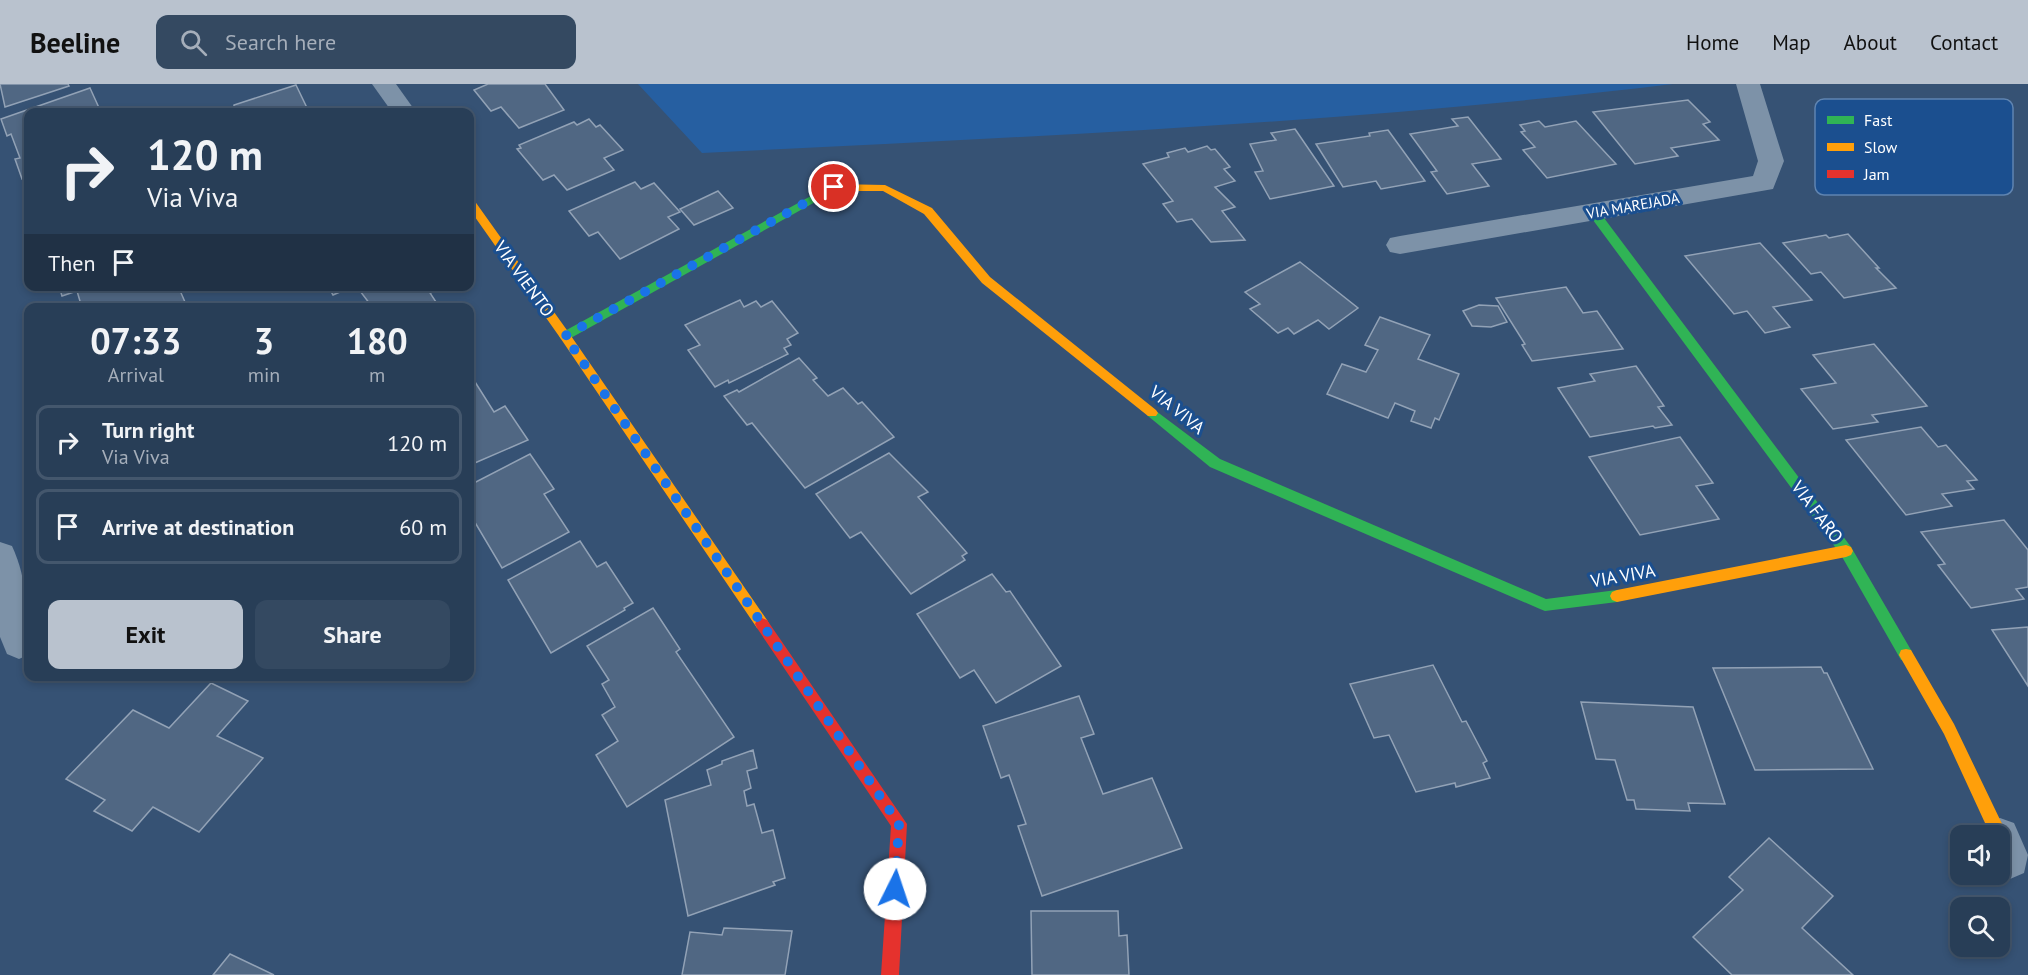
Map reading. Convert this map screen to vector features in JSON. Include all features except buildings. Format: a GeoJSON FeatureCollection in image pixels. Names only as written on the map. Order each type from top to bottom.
{"type":"FeatureCollection","features":[{"type":"Feature","properties":{"kind":"street"},"geometry":{"type":"LineString","coordinates":[[384,84],[401,108]]}},
{"type":"Feature","properties":{"kind":"street","name":"VIA MAREJADA"},"geometry":{"type":"LineString","coordinates":[[1400,245],[1764,183],[1771,161],[1757,107],[1748,84]]}},
{"type":"Feature","properties":{"kind":"street","name":"VIA VIVA"},"geometry":{"type":"LineString","coordinates":[[565,336],[834,187],[885,188],[928,211],[986,280],[1215,463],[1545,605],[1609,597],[1846,551]]}},
{"type":"Feature","properties":{"kind":"street","name":"VIA VIENTO"},"geometry":{"type":"LineString","coordinates":[[474,209],[565,336],[899,824],[890,975]]}},
{"type":"Feature","properties":{"kind":"street","name":"VIA FARO"},"geometry":{"type":"LineString","coordinates":[[1594,213],[1846,551],[1949,729],[1994,825]]}},
{"type":"Feature","properties":{"kind":"street"},"geometry":{"type":"LineString","coordinates":[[0,556],[19,643]]}},
{"type":"Feature","properties":{"kind":"shaded area"},"geometry":{"type":"Polygon","coordinates":[[[638,84],[1673,84],[1552,98],[1310,119],[702,153],[638,84]]]}},
{"type":"Feature","properties":{"kind":"traffic: fast"},"geometry":{"type":"LineString","coordinates":[[565,336],[822,194]]}},
{"type":"Feature","properties":{"kind":"traffic: fast"},"geometry":{"type":"LineString","coordinates":[[1594,213],[1846,551],[1906,655]]}},
{"type":"Feature","properties":{"kind":"traffic: fast"},"geometry":{"type":"LineString","coordinates":[[1152,413],[1215,463],[1545,605],[1617,596]]}},
{"type":"Feature","properties":{"kind":"traffic: slow"},"geometry":{"type":"LineString","coordinates":[[822,194],[835,187],[885,188],[928,211],[986,280],[1152,413]]}},
{"type":"Feature","properties":{"kind":"traffic: slow"},"geometry":{"type":"LineString","coordinates":[[474,209],[565,336],[762,624]]}},
{"type":"Feature","properties":{"kind":"traffic: slow"},"geometry":{"type":"LineString","coordinates":[[1617,596],[1846,551]]}},
{"type":"Feature","properties":{"kind":"traffic: slow"},"geometry":{"type":"LineString","coordinates":[[1906,655],[1949,729],[1994,825]]}},
{"type":"Feature","properties":{"kind":"traffic: jam"},"geometry":{"type":"LineString","coordinates":[[762,624],[899,824],[890,975]]}},
{"type":"Feature","properties":{"kind":"route"},"geometry":{"type":"LineString","coordinates":[[834,187],[565,336],[899,824],[895,889]]}}]}
